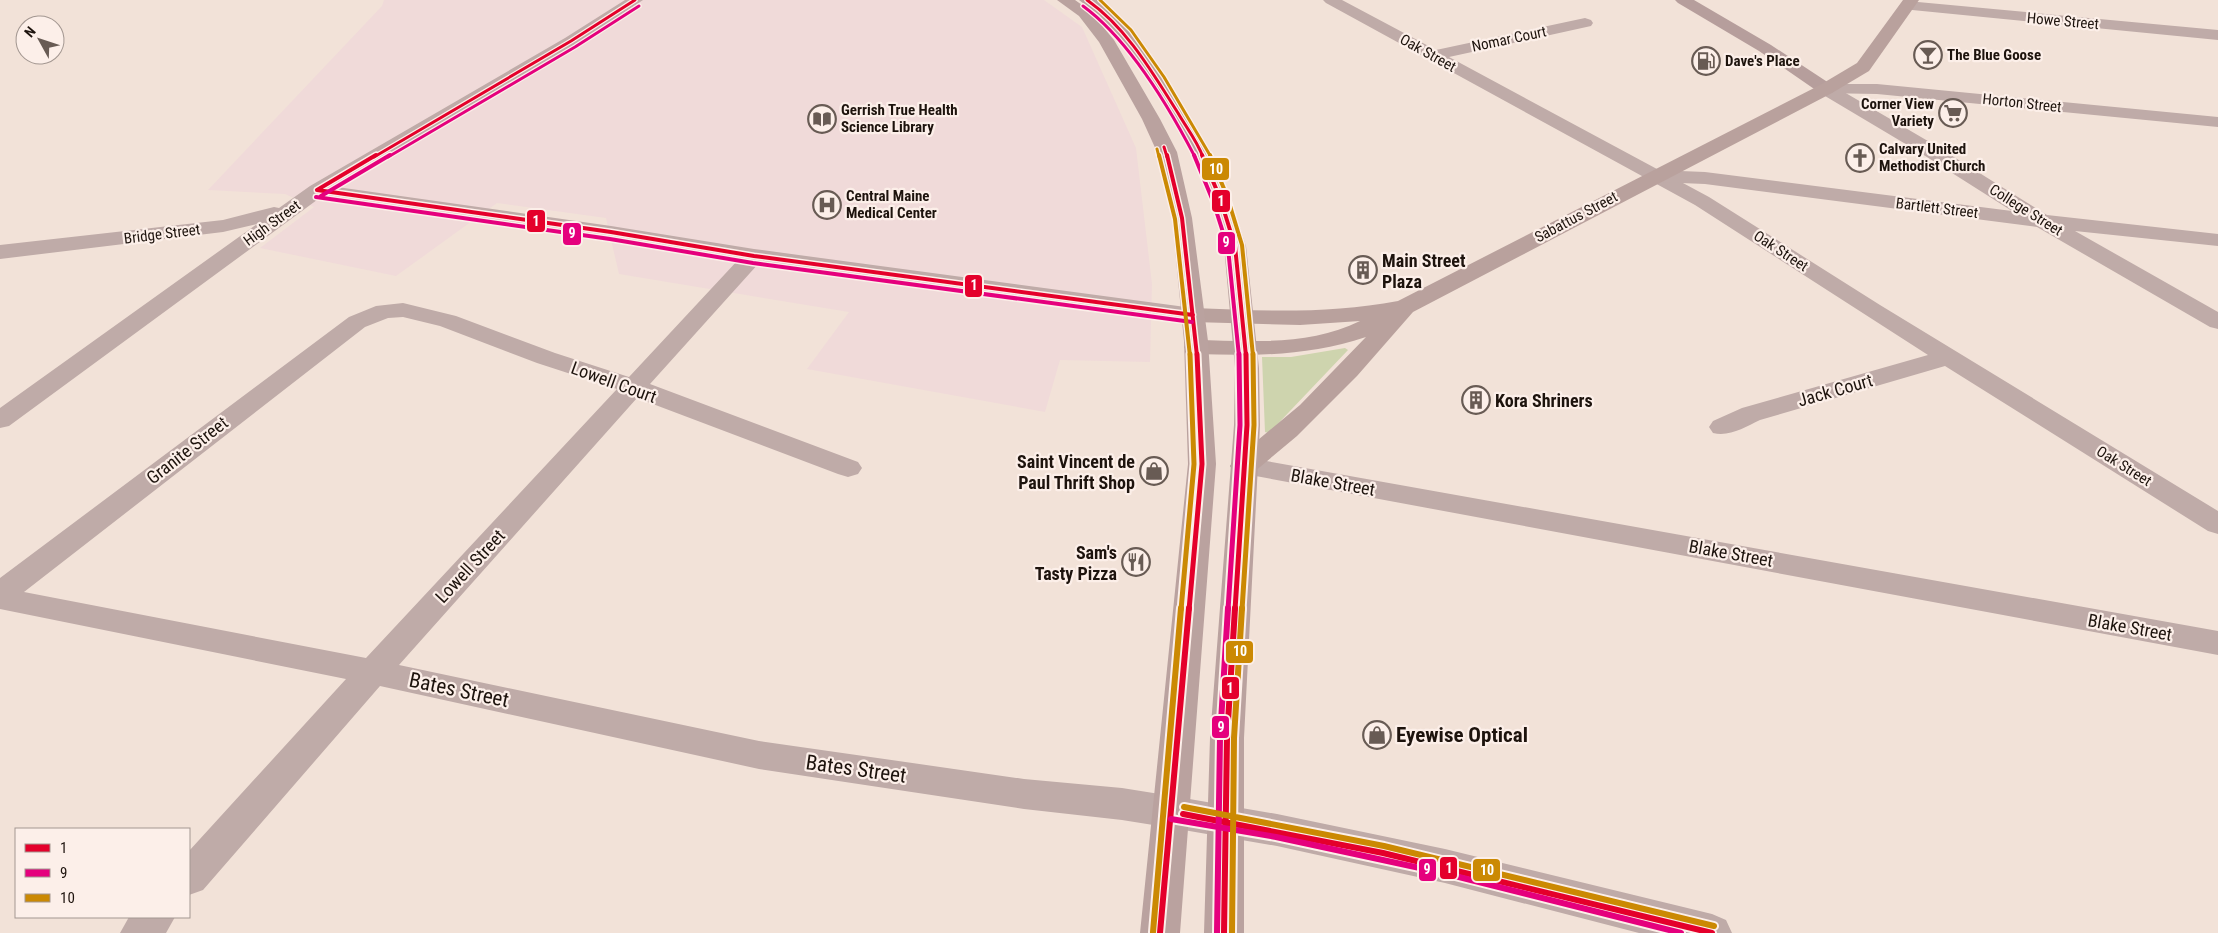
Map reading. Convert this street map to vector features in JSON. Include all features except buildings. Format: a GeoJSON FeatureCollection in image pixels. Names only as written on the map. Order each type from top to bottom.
{"type":"FeatureCollection","features":[{"type":"Feature","properties":{"kind":"highway"},"geometry":{"type":"LineString","coordinates":[[1065,0],[1084,13],[1106,40],[1151,119],[1167,152],[1182,218],[1193,314],[1202,464],[1160,933]]}},
{"type":"Feature","properties":{"kind":"highway"},"geometry":{"type":"LineString","coordinates":[[1087,0],[1104,12],[1125,34],[1158,80],[1201,152],[1220,198],[1235,246],[1246,347],[1247,425],[1227,738],[1224,933]]}},
{"type":"Feature","properties":{"kind":"main road","name":"College Street"},"geometry":{"type":"LineString","coordinates":[[1683,0],[1765,48],[1826,88]]}},
{"type":"Feature","properties":{"kind":"main road","name":"Sabattus Street"},"geometry":{"type":"LineString","coordinates":[[1193,314],[1296,319],[1339,318],[1379,313],[1405,307],[1863,67],[1909,3]]}},
{"type":"Feature","properties":{"kind":"main road"},"geometry":{"type":"LineString","coordinates":[[1196,347],[1288,347],[1338,340],[1364,330],[1405,307]]}},
{"type":"Feature","properties":{"kind":"main road"},"geometry":{"type":"LineString","coordinates":[[1244,466],[1280,439],[1302,418],[1366,352],[1405,307]]}},
{"type":"Feature","properties":{"kind":"street","name":"High Street"},"geometry":{"type":"LineString","coordinates":[[0,420],[317,190],[571,41],[635,0]]}},
{"type":"Feature","properties":{"kind":"street","name":"Oak Street"},"geometry":{"type":"LineString","coordinates":[[1331,0],[1702,202],[2218,524]]}},
{"type":"Feature","properties":{"kind":"street","name":"Howe Street"},"geometry":{"type":"LineString","coordinates":[[1909,3],[2218,35]]}},
{"type":"Feature","properties":{"kind":"street","name":"Nomar Court"},"geometry":{"type":"LineString","coordinates":[[1433,56],[1585,23]]}},
{"type":"Feature","properties":{"kind":"street","name":"Horton Street"},"geometry":{"type":"LineString","coordinates":[[1826,88],[1877,89],[2218,122]]}},
{"type":"Feature","properties":{"kind":"street","name":"College Street"},"geometry":{"type":"LineString","coordinates":[[1826,88],[2042,221],[2218,322]]}},
{"type":"Feature","properties":{"kind":"street","name":"Bartlett Street"},"geometry":{"type":"LineString","coordinates":[[1656,176],[1705,178],[2042,221],[2218,240]]}},
{"type":"Feature","properties":{"kind":"street","name":"Bridge Street"},"geometry":{"type":"LineString","coordinates":[[0,252],[223,226],[262,217],[292,205],[317,190]]}},
{"type":"Feature","properties":{"kind":"street"},"geometry":{"type":"LineString","coordinates":[[317,190],[611,232],[754,256],[1193,314]]}},
{"type":"Feature","properties":{"kind":"street","name":"Lowell Street"},"geometry":{"type":"LineString","coordinates":[[190,877],[632,386],[754,256]]}},
{"type":"Feature","properties":{"kind":"street","name":"Lowell Court"},"geometry":{"type":"LineString","coordinates":[[377,313],[403,310],[448,321],[546,358],[632,386],[669,402],[790,444],[848,468]]}},
{"type":"Feature","properties":{"kind":"street","name":"Granite Street"},"geometry":{"type":"LineString","coordinates":[[0,594],[342,333],[357,322],[377,313]]}},
{"type":"Feature","properties":{"kind":"street","name":"Jack Court"},"geometry":{"type":"LineString","coordinates":[[1722,427],[1750,414],[1950,357]]}},
{"type":"Feature","properties":{"kind":"street","name":"Blake Street"},"geometry":{"type":"LineString","coordinates":[[1244,466],[2218,642]]}},
{"type":"Feature","properties":{"kind":"street","name":"Bates Street"},"geometry":{"type":"LineString","coordinates":[[0,598],[373,672],[759,755],[1024,794],[1122,804],[1226,822],[1445,866],[1712,933]]}},
{"type":"Feature","properties":{"kind":"street"},"geometry":{"type":"LineString","coordinates":[[140,933],[154,918]]}},
{"type":"Feature","properties":{"kind":"shaded area","name":"Central Maine Medical Center"},"geometry":{"type":"Polygon","coordinates":[[[384,0],[1044,0],[1082,27],[1136,148],[1152,284],[1150,362],[1060,360],[1045,412],[807,369],[849,312],[619,274],[606,218],[497,203],[396,276],[260,248],[314,207],[285,194],[208,190],[382,6],[384,0]]]}},
{"type":"Feature","properties":{"kind":"green space"},"geometry":{"type":"Polygon","coordinates":[[[1345,348],[1348,350],[1269,433],[1265,432],[1262,357],[1291,357],[1345,348]]]}},
{"type":"Feature","properties":{"kind":"transit line","name":"1"},"geometry":{"type":"LineString","coordinates":[[317,190],[571,41],[635,0]]}},
{"type":"Feature","properties":{"kind":"transit line","name":"1"},"geometry":{"type":"LineString","coordinates":[[1087,0],[1104,12],[1125,34],[1158,81],[1201,152],[1220,198],[1235,246],[1247,368],[1247,425],[1227,738],[1224,933]]}},
{"type":"Feature","properties":{"kind":"transit line","name":"10"},"geometry":{"type":"LineString","coordinates":[[1100,0],[1131,30],[1164,77],[1207,148],[1227,196],[1242,245],[1254,367],[1254,425],[1234,738],[1232,933]]}},
{"type":"Feature","properties":{"kind":"transit line","name":"9"},"geometry":{"type":"LineString","coordinates":[[321,196],[575,47],[639,6]]}},
{"type":"Feature","properties":{"kind":"transit line","name":"9"},"geometry":{"type":"LineString","coordinates":[[1083,6],[1099,18],[1119,39],[1152,85],[1194,155],[1213,201],[1228,248],[1240,368],[1240,425],[1220,738],[1217,933]]}},
{"type":"Feature","properties":{"kind":"transit line","name":"1"},"geometry":{"type":"LineString","coordinates":[[1160,933],[1202,464],[1196,341],[1190,284],[1182,218],[1174,179],[1164,147]]}},
{"type":"Feature","properties":{"kind":"transit line","name":"10"},"geometry":{"type":"LineString","coordinates":[[1153,932],[1194,464],[1189,342],[1183,285],[1175,219],[1167,181],[1157,149]]}},
{"type":"Feature","properties":{"kind":"transit line","name":"1"},"geometry":{"type":"LineString","coordinates":[[317,190],[611,232],[754,256],[1193,315]]}},
{"type":"Feature","properties":{"kind":"transit line","name":"9"},"geometry":{"type":"LineString","coordinates":[[316,197],[610,239],[753,263],[1192,322]]}},
{"type":"Feature","properties":{"kind":"transit line","name":"10"},"geometry":{"type":"LineString","coordinates":[[1184,807],[1384,846],[1714,926]]}},
{"type":"Feature","properties":{"kind":"transit line","name":"1"},"geometry":{"type":"LineString","coordinates":[[1183,814],[1383,853],[1712,933]]}},
{"type":"Feature","properties":{"kind":"transit line","name":"9"},"geometry":{"type":"LineString","coordinates":[[1171,819],[1276,837],[1443,873],[1681,933]]}},
{"type":"Feature","properties":{"kind":"place","name":"The Blue Goose"},"geometry":{"type":"Point","coordinates":[1928,55]}},
{"type":"Feature","properties":{"kind":"place","name":"Dave's Place"},"geometry":{"type":"Point","coordinates":[1706,61]}},
{"type":"Feature","properties":{"kind":"place","name":"Corner View Variety"},"geometry":{"type":"Point","coordinates":[1953,113]}},
{"type":"Feature","properties":{"kind":"place","name":"Gerrish True Health Science Library"},"geometry":{"type":"Point","coordinates":[822,119]}},
{"type":"Feature","properties":{"kind":"place","name":"Calvary United Methodist Church"},"geometry":{"type":"Point","coordinates":[1860,158]}},
{"type":"Feature","properties":{"kind":"place","name":"Central Maine Medical Center"},"geometry":{"type":"Point","coordinates":[827,205]}},
{"type":"Feature","properties":{"kind":"place","name":"Main Street Plaza"},"geometry":{"type":"Point","coordinates":[1363,270]}},
{"type":"Feature","properties":{"kind":"place","name":"Kora Shriners"},"geometry":{"type":"Point","coordinates":[1476,400]}},
{"type":"Feature","properties":{"kind":"place","name":"Saint Vincent de Paul Thrift Shop"},"geometry":{"type":"Point","coordinates":[1154,471]}},
{"type":"Feature","properties":{"kind":"place","name":"Sam's Tasty Pizza"},"geometry":{"type":"Point","coordinates":[1136,562]}},
{"type":"Feature","properties":{"kind":"place","name":"Eyewise Optical"},"geometry":{"type":"Point","coordinates":[1377,735]}}]}
